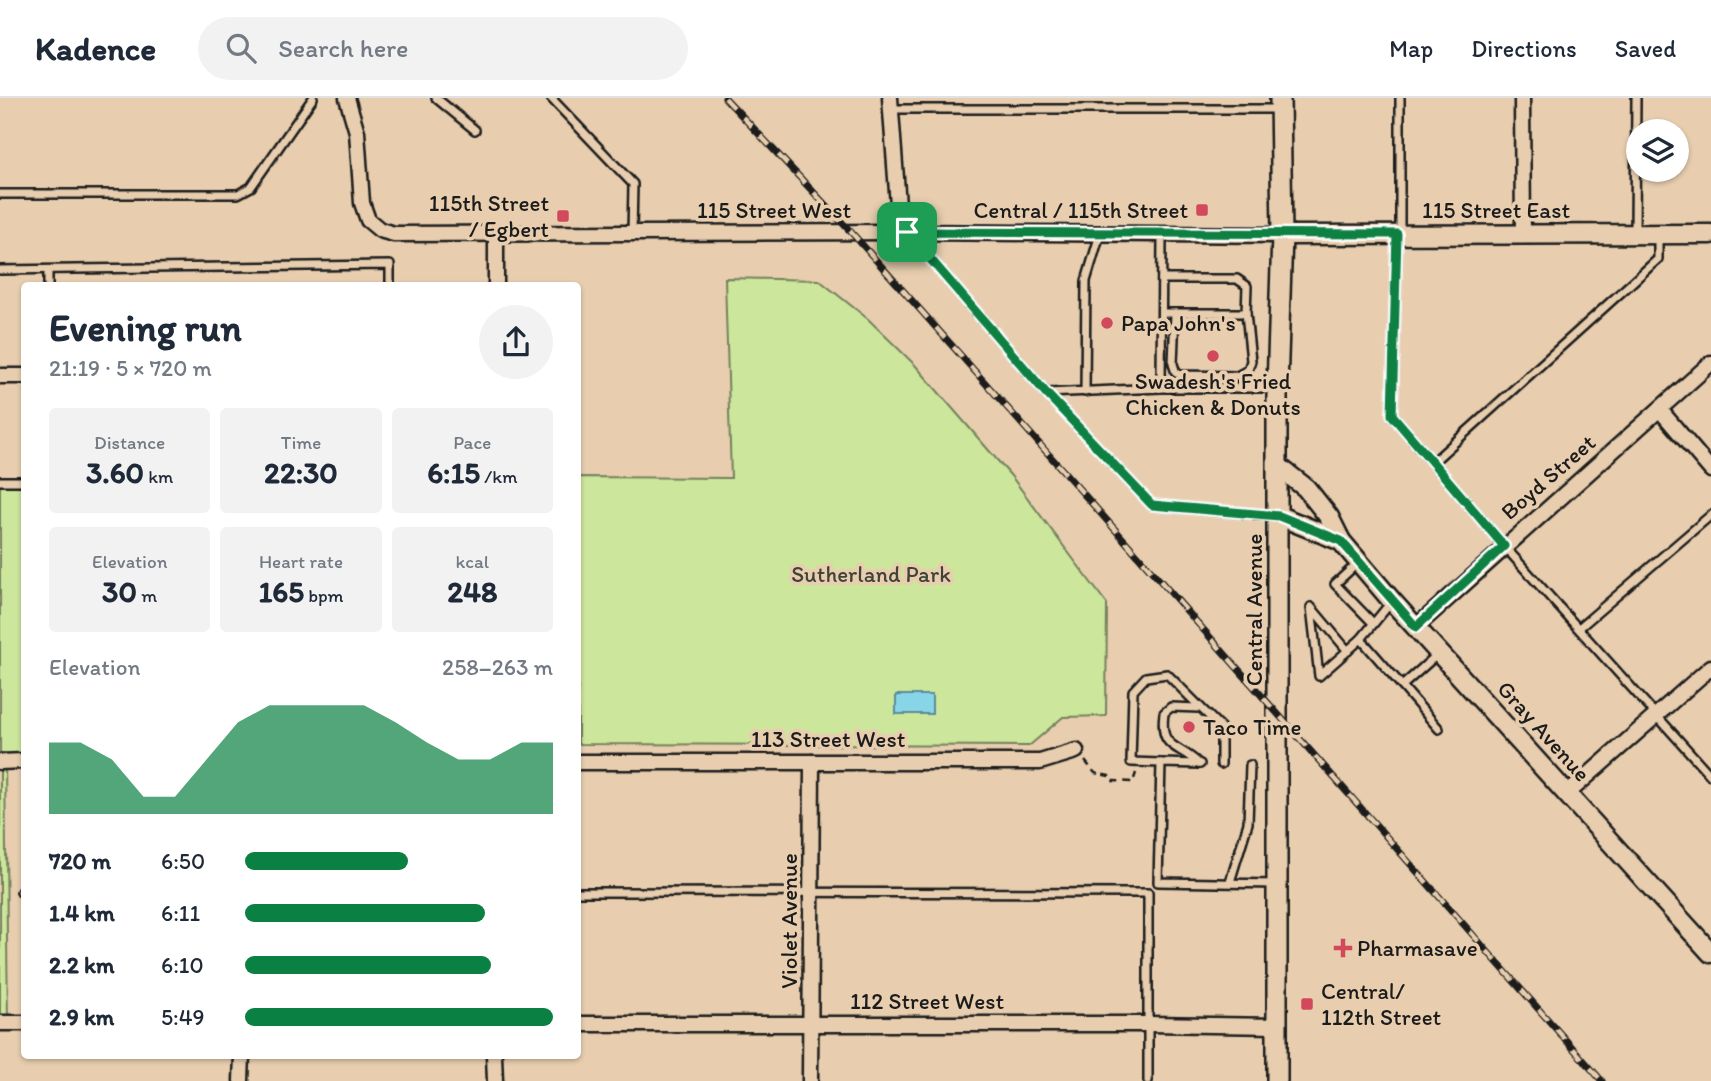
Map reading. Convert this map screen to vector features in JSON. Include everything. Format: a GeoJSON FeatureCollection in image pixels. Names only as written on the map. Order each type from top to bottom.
{"type":"FeatureCollection","features":[{"type":"Feature","properties":{"kind":"main road","name":"Central Avenue"},"geometry":{"type":"LineString","coordinates":[[1277,1081],[1278,388],[1282,235],[1280,103]]}},
{"type":"Feature","properties":{"kind":"street","name":"115 Street West"},"geometry":{"type":"LineString","coordinates":[[347,98],[357,132],[362,203],[368,220],[380,230],[394,234],[903,232],[1282,235]]}},
{"type":"Feature","properties":{"kind":"street"},"geometry":{"type":"LineString","coordinates":[[1522,98],[1522,235]]}},
{"type":"Feature","properties":{"kind":"street"},"geometry":{"type":"LineString","coordinates":[[890,103],[903,232]]}},
{"type":"Feature","properties":{"kind":"street","name":"115 Street East"},"geometry":{"type":"LineString","coordinates":[[1282,235],[1711,233]]}},
{"type":"Feature","properties":{"kind":"street"},"geometry":{"type":"LineString","coordinates":[[495,235],[496,282]]}},
{"type":"Feature","properties":{"kind":"street","name":"Boyd Street"},"geometry":{"type":"LineString","coordinates":[[1416,627],[1711,363]]}},
{"type":"Feature","properties":{"kind":"street"},"geometry":{"type":"LineString","coordinates":[[0,376],[21,376]]}},
{"type":"Feature","properties":{"kind":"street"},"geometry":{"type":"LineString","coordinates":[[1660,410],[1711,470]]}},
{"type":"Feature","properties":{"kind":"street","name":"Gray Avenue"},"geometry":{"type":"LineString","coordinates":[[1279,467],[1306,488],[1328,517],[1341,541],[1392,601],[1711,953]]}},
{"type":"Feature","properties":{"kind":"street","name":"Gray Avenue"},"geometry":{"type":"LineString","coordinates":[[1279,516],[1341,541]]}},
{"type":"Feature","properties":{"kind":"street"},"geometry":{"type":"LineString","coordinates":[[1567,794],[1711,667]]}},
{"type":"Feature","properties":{"kind":"street","name":"113 Street West"},"geometry":{"type":"LineString","coordinates":[[581,762],[1040,762],[1076,751]]}},
{"type":"Feature","properties":{"kind":"street"},"geometry":{"type":"LineString","coordinates":[[0,761],[21,761]]}},
{"type":"Feature","properties":{"kind":"street","name":"Violet Avenue"},"geometry":{"type":"LineString","coordinates":[[810,1081],[812,762]]}},
{"type":"Feature","properties":{"kind":"street"},"geometry":{"type":"LineString","coordinates":[[0,1023],[21,1023]]}},
{"type":"Feature","properties":{"kind":"street","name":"112 Street West"},"geometry":{"type":"LineString","coordinates":[[581,1024],[1277,1026]]}},
{"type":"Feature","properties":{"kind":"street"},"geometry":{"type":"LineString","coordinates":[[241,1081],[242,1059]]}},
{"type":"Feature","properties":{"kind":"street"},"geometry":{"type":"LineString","coordinates":[[494,1059],[495,1081]]}},
{"type":"Feature","properties":{"kind":"lane"},"geometry":{"type":"LineString","coordinates":[[0,194],[238,194],[251,187],[313,98]]}},
{"type":"Feature","properties":{"kind":"lane"},"geometry":{"type":"LineString","coordinates":[[436,98],[475,130]]}},
{"type":"Feature","properties":{"kind":"lane"},"geometry":{"type":"LineString","coordinates":[[551,98],[633,184],[632,234]]}},
{"type":"Feature","properties":{"kind":"lane"},"geometry":{"type":"LineString","coordinates":[[1400,98],[1392,415],[1504,546],[1711,776]]}},
{"type":"Feature","properties":{"kind":"lane"},"geometry":{"type":"LineString","coordinates":[[1635,234],[1636,98]]}},
{"type":"Feature","properties":{"kind":"lane"},"geometry":{"type":"LineString","coordinates":[[890,103],[1280,103]]}},
{"type":"Feature","properties":{"kind":"lane"},"geometry":{"type":"LineString","coordinates":[[903,232],[1046,393],[1152,505],[1279,516]]}},
{"type":"Feature","properties":{"kind":"lane"},"geometry":{"type":"LineString","coordinates":[[1084,393],[1086,281],[1100,233]]}},
{"type":"Feature","properties":{"kind":"lane"},"geometry":{"type":"LineString","coordinates":[[1433,462],[1658,259],[1658,233]]}},
{"type":"Feature","properties":{"kind":"lane"},"geometry":{"type":"LineString","coordinates":[[1161,234],[1161,388]]}},
{"type":"Feature","properties":{"kind":"lane"},"geometry":{"type":"LineString","coordinates":[[0,271],[390,265],[390,282]]}},
{"type":"Feature","properties":{"kind":"lane"},"geometry":{"type":"LineString","coordinates":[[48,271],[48,282]]}},
{"type":"Feature","properties":{"kind":"lane"},"geometry":{"type":"LineString","coordinates":[[1162,279],[1241,280],[1247,286],[1246,313],[1251,361],[1248,370],[1237,376],[1176,373],[1173,364],[1175,313]]}},
{"type":"Feature","properties":{"kind":"lane"},"geometry":{"type":"LineString","coordinates":[[1162,313],[1246,313]]}},
{"type":"Feature","properties":{"kind":"lane"},"geometry":{"type":"LineString","coordinates":[[1046,393],[1161,388],[1278,388]]}},
{"type":"Feature","properties":{"kind":"lane"},"geometry":{"type":"LineString","coordinates":[[0,481],[21,481]]}},
{"type":"Feature","properties":{"kind":"lane"},"geometry":{"type":"LineString","coordinates":[[1579,628],[1711,515]]}},
{"type":"Feature","properties":{"kind":"lane"},"geometry":{"type":"LineString","coordinates":[[1359,562],[1334,586],[1373,623]]}},
{"type":"Feature","properties":{"kind":"lane"},"geometry":{"type":"LineString","coordinates":[[1348,652],[1321,620],[1314,604],[1320,676],[1348,652],[1361,639],[1392,601]]}},
{"type":"Feature","properties":{"kind":"lane"},"geometry":{"type":"LineString","coordinates":[[1321,620],[1328,613]]}},
{"type":"Feature","properties":{"kind":"lane"},"geometry":{"type":"LineString","coordinates":[[1361,639],[1439,729]]}},
{"type":"Feature","properties":{"kind":"lane"},"geometry":{"type":"LineString","coordinates":[[1402,686],[1440,653]]}},
{"type":"Feature","properties":{"kind":"lane"},"geometry":{"type":"LineString","coordinates":[[1200,708],[1171,707],[1164,713],[1163,725],[1164,740],[1173,748],[1189,754],[1199,764],[1131,762],[1133,691],[1146,677],[1167,674],[1221,728],[1221,764]]}},
{"type":"Feature","properties":{"kind":"lane"},"geometry":{"type":"LineString","coordinates":[[1161,763],[1158,882],[1278,884]]}},
{"type":"Feature","properties":{"kind":"lane"},"geometry":{"type":"LineString","coordinates":[[1230,882],[1248,823],[1250,765]]}},
{"type":"Feature","properties":{"kind":"lane"},"geometry":{"type":"LineString","coordinates":[[581,892],[1148,893],[1148,1081]]}},
{"type":"Feature","properties":{"kind":"path"},"geometry":{"type":"LineString","coordinates":[[1095,773],[1109,776],[1112,781],[1133,782],[1139,762]]}},
{"type":"Feature","properties":{"kind":"green space","name":"Sutherland Park"},"geometry":{"type":"Polygon","coordinates":[[[725,278],[819,280],[868,319],[915,365],[1011,476],[1107,604],[1106,716],[1063,717],[1029,746],[581,744],[581,477],[731,478],[725,278]]]}},
{"type":"Feature","properties":{"kind":"green space"},"geometry":{"type":"Polygon","coordinates":[[[0,481],[21,481],[21,761],[5,762],[8,1023],[0,1023],[0,481]]]}},
{"type":"Feature","properties":{"kind":"water"},"geometry":{"type":"Polygon","coordinates":[[[896,695],[932,695],[932,714],[896,714],[896,695]]]}},
{"type":"Feature","properties":{"kind":"railway"},"geometry":{"type":"LineString","coordinates":[[725,98],[851,232],[1602,1081]]}},
{"type":"Feature","properties":{"kind":"place","name":"Central / 115th Street"},"geometry":{"type":"Point","coordinates":[1202,210]}},
{"type":"Feature","properties":{"kind":"place","name":"115th Street / Egbert"},"geometry":{"type":"Point","coordinates":[563,216]}},
{"type":"Feature","properties":{"kind":"place","name":"Papa John's"},"geometry":{"type":"Point","coordinates":[1107,323]}},
{"type":"Feature","properties":{"kind":"place","name":"Swadesh's Fried Chicken & Donuts"},"geometry":{"type":"Point","coordinates":[1213,356]}},
{"type":"Feature","properties":{"kind":"place","name":"Taco Time"},"geometry":{"type":"Point","coordinates":[1189,727]}},
{"type":"Feature","properties":{"kind":"place","name":"Pharmasave"},"geometry":{"type":"Point","coordinates":[1343,948]}},
{"type":"Feature","properties":{"kind":"place","name":"Central/ 112th Street"},"geometry":{"type":"Point","coordinates":[1307,1004]}},
{"type":"Feature","properties":{"kind":"route"},"geometry":{"type":"LineString","coordinates":[[907,232],[1397,234],[1392,415],[1504,546],[1416,627],[1341,541],[1279,516],[1152,505],[1046,393],[907,232]]}}]}
